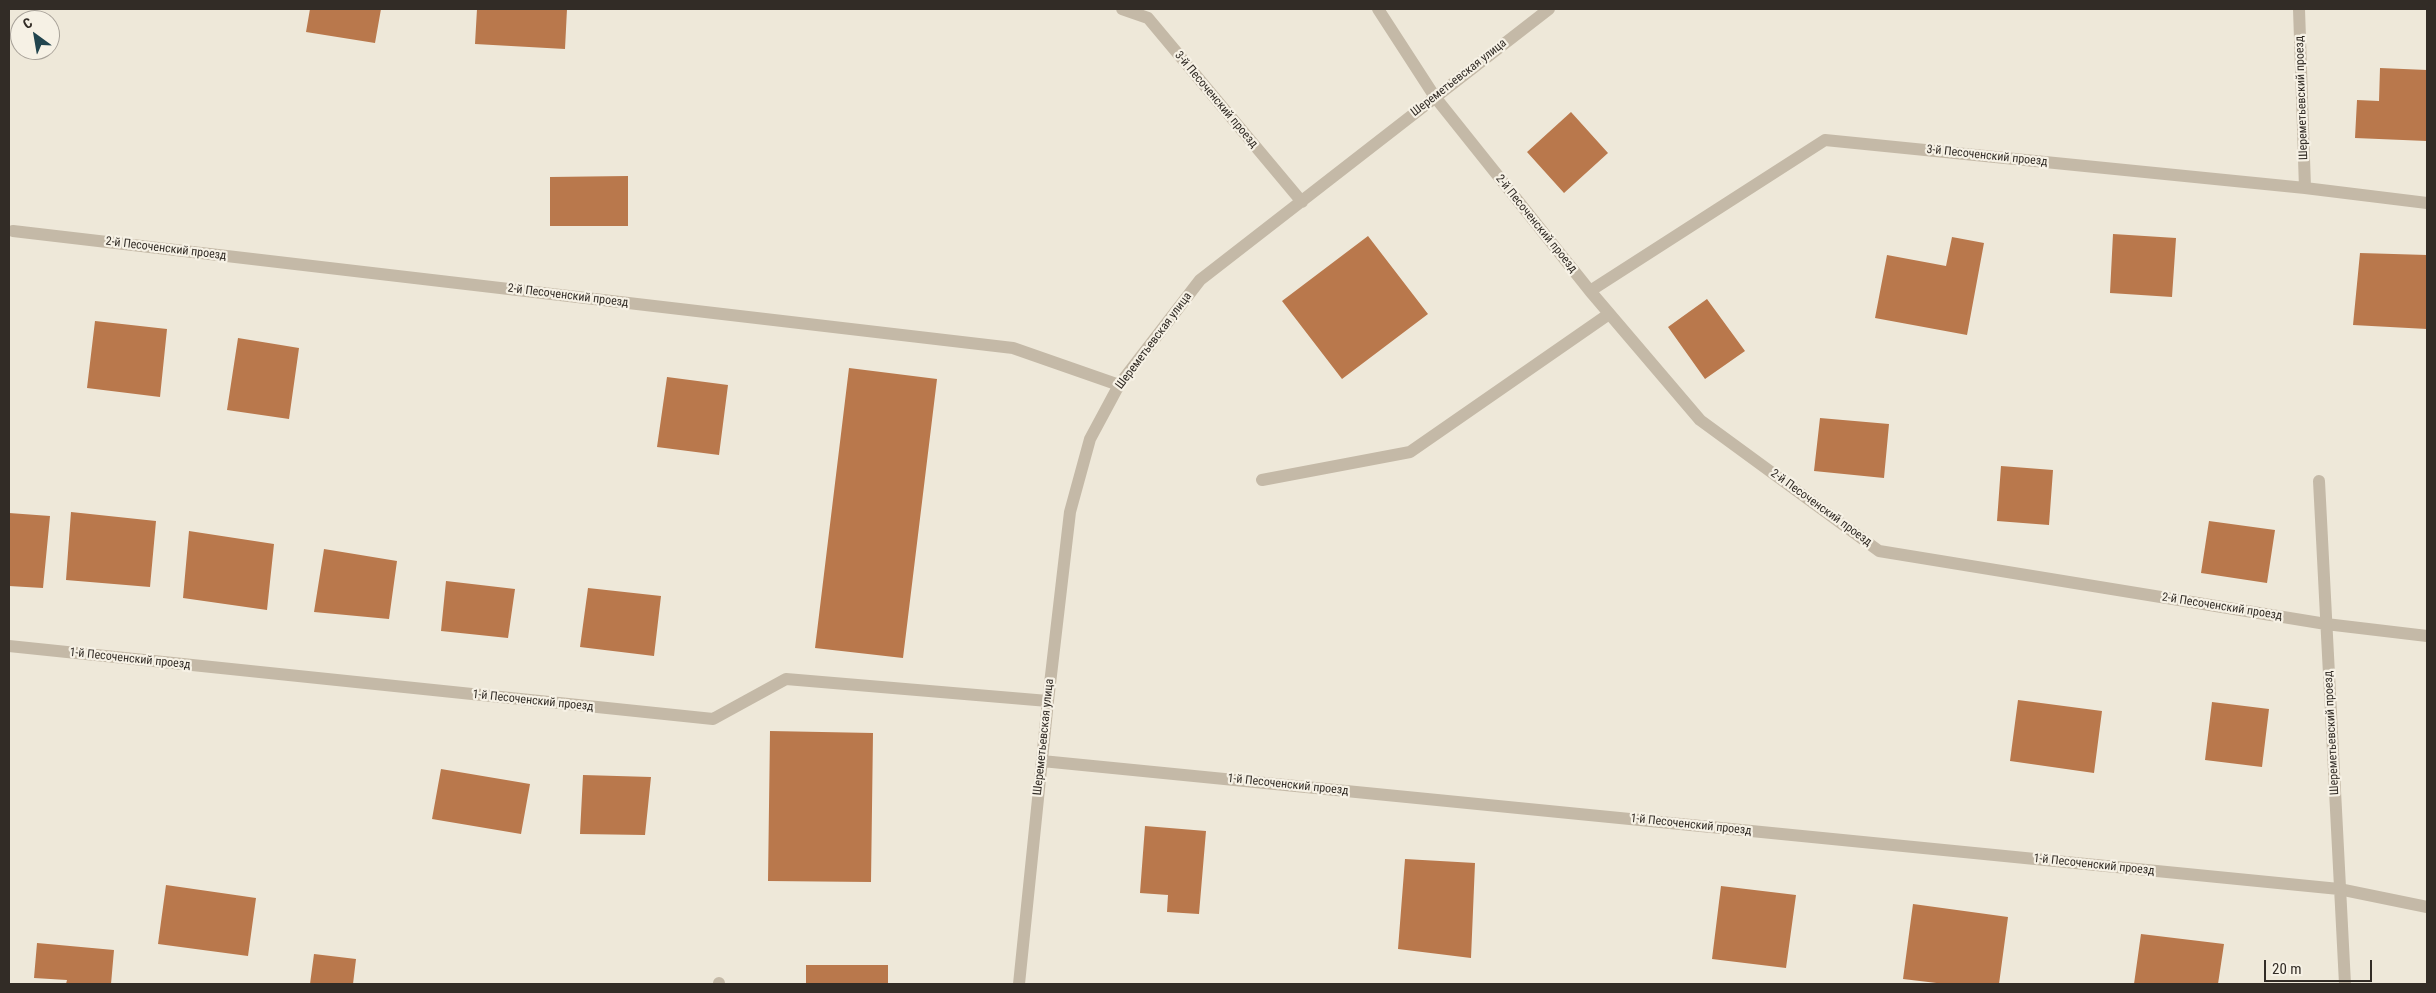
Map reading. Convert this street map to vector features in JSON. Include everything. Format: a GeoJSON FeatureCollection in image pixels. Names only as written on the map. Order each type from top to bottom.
{"type":"FeatureCollection","features":[{"type":"Feature","properties":{"kind":"street","name":"3-й Песоченский проезд"},"geometry":{"type":"LineString","coordinates":[[1122,9],[1148,18],[1302,202]]}},
{"type":"Feature","properties":{"kind":"street","name":"2-й Песоченский проезд"},"geometry":{"type":"LineString","coordinates":[[1378,9],[1435,97],[1590,291],[1700,420],[1879,551],[2326,624],[2427,636]]}},
{"type":"Feature","properties":{"kind":"street","name":"Шереметьевская улица"},"geometry":{"type":"LineString","coordinates":[[1019,984],[1048,701],[1070,512],[1090,439],[1119,385],[1200,280],[1549,9]]}},
{"type":"Feature","properties":{"kind":"street","name":"Шереметьевский проезд"},"geometry":{"type":"LineString","coordinates":[[2299,9],[2304,188]]}},
{"type":"Feature","properties":{"kind":"street","name":"3-й Песоченский проезд"},"geometry":{"type":"LineString","coordinates":[[1590,291],[1825,140],[2304,188],[2427,203]]}},
{"type":"Feature","properties":{"kind":"street","name":"2-й Песоченский проезд"},"geometry":{"type":"LineString","coordinates":[[13,231],[1013,348],[1119,385]]}},
{"type":"Feature","properties":{"kind":"street"},"geometry":{"type":"LineString","coordinates":[[1262,480],[1410,452],[1610,314]]}},
{"type":"Feature","properties":{"kind":"street","name":"Шереметьевский проезд"},"geometry":{"type":"LineString","coordinates":[[2319,481],[2345,984]]}},
{"type":"Feature","properties":{"kind":"street","name":"1-й Песоченский проезд"},"geometry":{"type":"LineString","coordinates":[[9,646],[713,719],[786,679],[1048,701]]}},
{"type":"Feature","properties":{"kind":"street","name":"1-й Песоченский проезд"},"geometry":{"type":"LineString","coordinates":[[1042,760],[2339,889],[2427,907]]}},
{"type":"Feature","properties":{"kind":"building"},"geometry":{"type":"Polygon","coordinates":[[[310,9],[381,9],[375,43],[306,32],[310,9]]]}},
{"type":"Feature","properties":{"kind":"building"},"geometry":{"type":"Polygon","coordinates":[[[477,9],[567,9],[565,49],[475,44],[477,9]]]}},
{"type":"Feature","properties":{"kind":"building"},"geometry":{"type":"Polygon","coordinates":[[[2380,68],[2427,70],[2427,141],[2355,138],[2357,100],[2379,101],[2380,68]]]}},
{"type":"Feature","properties":{"kind":"building"},"geometry":{"type":"Polygon","coordinates":[[[1571,112],[1608,153],[1564,193],[1527,152],[1571,112]]]}},
{"type":"Feature","properties":{"kind":"building"},"geometry":{"type":"Polygon","coordinates":[[[628,176],[628,226],[550,226],[550,177],[628,176]]]}},
{"type":"Feature","properties":{"kind":"building"},"geometry":{"type":"Polygon","coordinates":[[[2113,234],[2176,238],[2172,297],[2110,293],[2113,234]]]}},
{"type":"Feature","properties":{"kind":"building"},"geometry":{"type":"Polygon","coordinates":[[[1368,236],[1428,314],[1342,379],[1282,301],[1368,236]]]}},
{"type":"Feature","properties":{"kind":"building"},"geometry":{"type":"Polygon","coordinates":[[[1952,237],[1984,243],[1967,335],[1875,318],[1887,255],[1946,266],[1952,237]]]}},
{"type":"Feature","properties":{"kind":"building"},"geometry":{"type":"Polygon","coordinates":[[[2360,253],[2427,255],[2427,329],[2353,325],[2360,253]]]}},
{"type":"Feature","properties":{"kind":"building"},"geometry":{"type":"Polygon","coordinates":[[[1707,299],[1745,351],[1705,379],[1668,327],[1707,299]]]}},
{"type":"Feature","properties":{"kind":"building"},"geometry":{"type":"Polygon","coordinates":[[[95,321],[167,329],[160,397],[87,388],[95,321]]]}},
{"type":"Feature","properties":{"kind":"building"},"geometry":{"type":"Polygon","coordinates":[[[238,338],[299,348],[289,419],[227,410],[238,338]]]}},
{"type":"Feature","properties":{"kind":"building"},"geometry":{"type":"Polygon","coordinates":[[[849,368],[937,379],[903,658],[815,648],[849,368]]]}},
{"type":"Feature","properties":{"kind":"building"},"geometry":{"type":"Polygon","coordinates":[[[667,377],[728,385],[719,455],[657,447],[667,377]]]}},
{"type":"Feature","properties":{"kind":"building"},"geometry":{"type":"Polygon","coordinates":[[[1820,418],[1889,424],[1884,478],[1814,471],[1820,418]]]}},
{"type":"Feature","properties":{"kind":"building"},"geometry":{"type":"Polygon","coordinates":[[[2001,466],[2053,470],[2049,525],[1997,521],[2001,466]]]}},
{"type":"Feature","properties":{"kind":"building"},"geometry":{"type":"Polygon","coordinates":[[[71,512],[156,521],[150,587],[66,580],[71,512]]]}},
{"type":"Feature","properties":{"kind":"building"},"geometry":{"type":"Polygon","coordinates":[[[9,513],[50,516],[43,588],[9,586],[9,513]]]}},
{"type":"Feature","properties":{"kind":"building"},"geometry":{"type":"Polygon","coordinates":[[[2209,521],[2275,530],[2267,583],[2201,573],[2209,521]]]}},
{"type":"Feature","properties":{"kind":"building"},"geometry":{"type":"Polygon","coordinates":[[[189,531],[274,544],[267,610],[183,598],[189,531]]]}},
{"type":"Feature","properties":{"kind":"building"},"geometry":{"type":"Polygon","coordinates":[[[324,549],[397,561],[389,619],[314,612],[324,549]]]}},
{"type":"Feature","properties":{"kind":"building"},"geometry":{"type":"Polygon","coordinates":[[[446,581],[515,589],[508,638],[441,631],[446,581]]]}},
{"type":"Feature","properties":{"kind":"building"},"geometry":{"type":"Polygon","coordinates":[[[588,588],[661,596],[654,656],[580,647],[588,588]]]}},
{"type":"Feature","properties":{"kind":"building"},"geometry":{"type":"Polygon","coordinates":[[[2018,700],[2102,711],[2094,773],[2010,761],[2018,700]]]}},
{"type":"Feature","properties":{"kind":"building"},"geometry":{"type":"Polygon","coordinates":[[[2212,702],[2269,709],[2262,767],[2205,760],[2212,702]]]}},
{"type":"Feature","properties":{"kind":"building"},"geometry":{"type":"Polygon","coordinates":[[[770,731],[873,733],[871,882],[768,881],[770,731]]]}},
{"type":"Feature","properties":{"kind":"building"},"geometry":{"type":"Polygon","coordinates":[[[441,769],[530,784],[521,834],[432,819],[441,769]]]}},
{"type":"Feature","properties":{"kind":"building"},"geometry":{"type":"Polygon","coordinates":[[[583,775],[651,777],[645,835],[580,834],[583,775]]]}},
{"type":"Feature","properties":{"kind":"building"},"geometry":{"type":"Polygon","coordinates":[[[1145,826],[1206,831],[1199,914],[1167,912],[1168,895],[1140,893],[1145,826]]]}},
{"type":"Feature","properties":{"kind":"building"},"geometry":{"type":"Polygon","coordinates":[[[1405,859],[1475,863],[1471,958],[1398,949],[1405,859]]]}},
{"type":"Feature","properties":{"kind":"building"},"geometry":{"type":"Polygon","coordinates":[[[166,885],[256,898],[248,956],[158,944],[166,885]]]}},
{"type":"Feature","properties":{"kind":"building"},"geometry":{"type":"Polygon","coordinates":[[[1721,886],[1796,895],[1786,968],[1712,959],[1721,886]]]}},
{"type":"Feature","properties":{"kind":"building"},"geometry":{"type":"Polygon","coordinates":[[[1913,904],[2008,917],[1999,984],[1945,984],[1903,979],[1913,904]]]}},
{"type":"Feature","properties":{"kind":"building"},"geometry":{"type":"Polygon","coordinates":[[[2141,934],[2224,944],[2218,984],[2134,984],[2141,934]]]}},
{"type":"Feature","properties":{"kind":"building"},"geometry":{"type":"Polygon","coordinates":[[[37,943],[114,950],[111,984],[66,984],[67,980],[34,978],[37,943]]]}},
{"type":"Feature","properties":{"kind":"building"},"geometry":{"type":"Polygon","coordinates":[[[314,954],[356,959],[353,984],[310,984],[314,954]]]}},
{"type":"Feature","properties":{"kind":"building"},"geometry":{"type":"Polygon","coordinates":[[[806,965],[888,965],[888,984],[806,984],[806,965]]]}}]}
